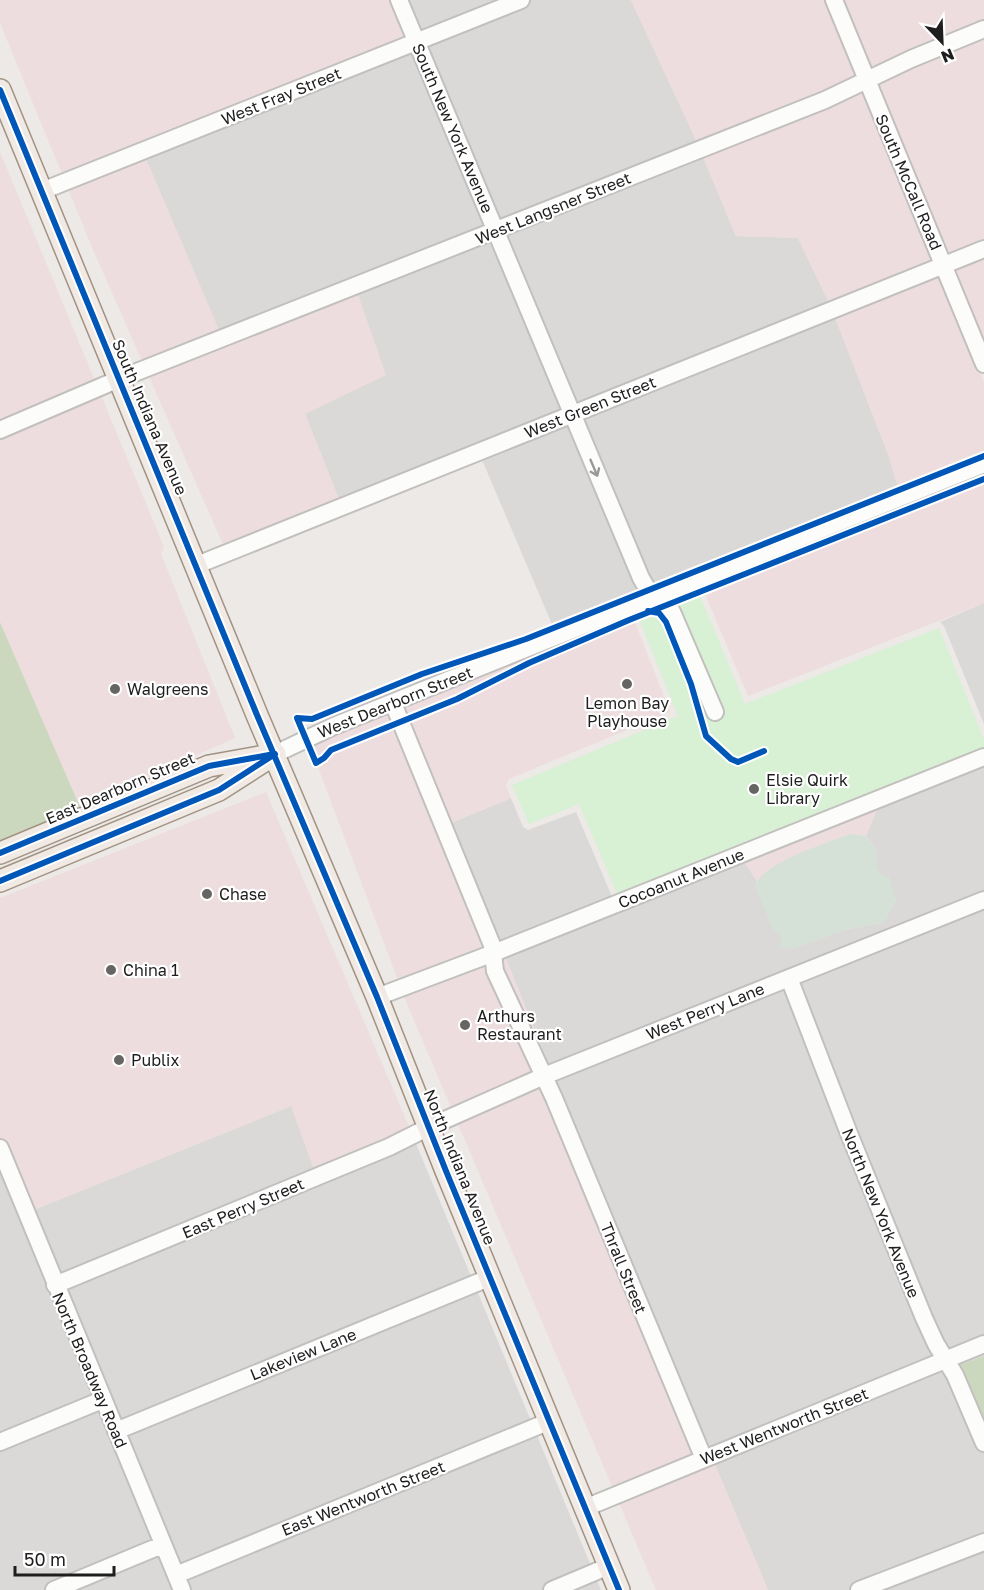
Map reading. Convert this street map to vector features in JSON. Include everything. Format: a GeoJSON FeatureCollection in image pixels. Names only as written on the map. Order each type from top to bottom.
{"type":"FeatureCollection","features":[{"type":"Feature","properties":{"kind":"main road","name":"South Indiana Avenue"},"geometry":{"type":"LineString","coordinates":[[0,90],[274,754]]}},
{"type":"Feature","properties":{"kind":"main road","name":"East Dearborn Street"},"geometry":{"type":"LineString","coordinates":[[0,853],[209,766],[274,754]]}},
{"type":"Feature","properties":{"kind":"main road"},"geometry":{"type":"LineString","coordinates":[[0,881],[219,790],[274,754]]}},
{"type":"Feature","properties":{"kind":"main road","name":"North Indiana Avenue"},"geometry":{"type":"LineString","coordinates":[[274,754],[377,997],[619,1590]]}},
{"type":"Feature","properties":{"kind":"street","name":"South New York Avenue"},"geometry":{"type":"LineString","coordinates":[[399,0],[641,578],[648,590],[672,612],[715,712]]}},
{"type":"Feature","properties":{"kind":"street","name":"West Fray Street"},"geometry":{"type":"LineString","coordinates":[[42,191],[521,0]]}},
{"type":"Feature","properties":{"kind":"street","name":"South McCall Road"},"geometry":{"type":"LineString","coordinates":[[834,0],[984,364]]}},
{"type":"Feature","properties":{"kind":"street","name":"West Langsner Street"},"geometry":{"type":"LineString","coordinates":[[0,430],[119,380],[825,100],[911,59],[984,29]]}},
{"type":"Feature","properties":{"kind":"street","name":"West Green Street"},"geometry":{"type":"LineString","coordinates":[[197,565],[984,249]]}},
{"type":"Feature","properties":{"kind":"street","name":"West Dearborn Street"},"geometry":{"type":"LineString","coordinates":[[274,754],[334,726],[984,464]]}},
{"type":"Feature","properties":{"kind":"street","name":"Thrall Street"},"geometry":{"type":"LineString","coordinates":[[393,703],[492,945],[491,954],[495,971],[544,1076],[704,1459]]}},
{"type":"Feature","properties":{"kind":"street","name":"Cocoanut Avenue"},"geometry":{"type":"LineString","coordinates":[[377,997],[491,954],[984,757]]}},
{"type":"Feature","properties":{"kind":"street","name":"West Perry Lane"},"geometry":{"type":"LineString","coordinates":[[429,1127],[544,1076],[984,900]]}},
{"type":"Feature","properties":{"kind":"street","name":"North New York Avenue"},"geometry":{"type":"LineString","coordinates":[[789,978],[852,1142],[924,1318],[944,1359],[955,1375],[984,1443]]}},
{"type":"Feature","properties":{"kind":"street","name":"East Perry Street"},"geometry":{"type":"LineString","coordinates":[[55,1285],[389,1148],[429,1127]]}},
{"type":"Feature","properties":{"kind":"street","name":"North Broadway Road"},"geometry":{"type":"LineString","coordinates":[[0,1149],[179,1582]]}},
{"type":"Feature","properties":{"kind":"street","name":"Lakeview Lane"},"geometry":{"type":"LineString","coordinates":[[116,1431],[491,1277]]}},
{"type":"Feature","properties":{"kind":"street","name":"West Wentworth Street"},"geometry":{"type":"LineString","coordinates":[[585,1508],[984,1344]]}},
{"type":"Feature","properties":{"kind":"street"},"geometry":{"type":"LineString","coordinates":[[0,1442],[102,1400]]}},
{"type":"Feature","properties":{"kind":"street","name":"East Wentworth Street"},"geometry":{"type":"LineString","coordinates":[[179,1582],[550,1421]]}},
{"type":"Feature","properties":{"kind":"street"},"geometry":{"type":"LineString","coordinates":[[859,1590],[984,1542]]}},
{"type":"Feature","properties":{"kind":"street"},"geometry":{"type":"LineString","coordinates":[[54,1590],[162,1545]]}},
{"type":"Feature","properties":{"kind":"street"},"geometry":{"type":"LineString","coordinates":[[552,1590],[609,1566]]}},
{"type":"Feature","properties":{"kind":"shaded area"},"geometry":{"type":"Polygon","coordinates":[[[0,0],[397,0],[414,43],[143,152],[222,337],[354,283],[386,375],[305,414],[341,504],[226,551],[94,252],[0,23],[0,0]]]}},
{"type":"Feature","properties":{"kind":"shaded area"},"geometry":{"type":"Polygon","coordinates":[[[397,0],[631,0],[696,140],[736,236],[798,238],[831,307],[888,454],[899,490],[554,629],[477,448],[341,504],[305,414],[222,338],[143,152],[397,0]]]}},
{"type":"Feature","properties":{"kind":"shaded area"},"geometry":{"type":"Polygon","coordinates":[[[631,0],[827,0],[984,382],[984,455],[899,490],[888,454],[831,307],[798,238],[736,236],[696,140],[631,0]]]}},
{"type":"Feature","properties":{"kind":"shaded area"},"geometry":{"type":"Polygon","coordinates":[[[842,0],[984,0],[984,345],[842,0]]]}},
{"type":"Feature","properties":{"kind":"shaded area"},"geometry":{"type":"Polygon","coordinates":[[[0,152],[164,547],[161,554],[235,738],[80,807],[0,622],[0,152]]]}},
{"type":"Feature","properties":{"kind":"shaded area"},"geometry":{"type":"Polygon","coordinates":[[[984,472],[984,603],[748,696],[705,594],[697,590],[637,615],[634,620],[670,712],[509,779],[506,785],[511,798],[451,823],[620,1241],[768,1590],[656,1590],[405,999],[310,746],[984,472]]]}},
{"type":"Feature","properties":{"kind":"shaded area"},"geometry":{"type":"Polygon","coordinates":[[[984,603],[984,724],[944,626],[940,622],[984,603]]]}},
{"type":"Feature","properties":{"kind":"shaded area"},"geometry":{"type":"Polygon","coordinates":[[[984,757],[984,1356],[952,1368],[984,1445],[984,1590],[768,1590],[620,1241],[451,823],[511,798],[523,827],[528,830],[576,812],[613,899],[731,858],[745,863],[757,881],[755,886],[796,947],[848,929],[881,923],[885,920],[896,900],[877,869],[877,852],[866,836],[884,797],[984,757]]]}},
{"type":"Feature","properties":{"kind":"shaded area"},"geometry":{"type":"Polygon","coordinates":[[[266,792],[410,1129],[313,1167],[291,1106],[26,1213],[0,1145],[0,898],[266,792]]]}},
{"type":"Feature","properties":{"kind":"shaded area"},"geometry":{"type":"Polygon","coordinates":[[[884,797],[866,836],[850,834],[815,847],[772,868],[757,881],[745,864],[731,858],[884,797]]]}},
{"type":"Feature","properties":{"kind":"shaded area"},"geometry":{"type":"Polygon","coordinates":[[[850,834],[866,836],[877,852],[877,869],[881,875],[889,877],[896,900],[885,921],[848,929],[792,949],[779,947],[782,937],[772,928],[755,886],[760,877],[797,854],[850,834]]]}},
{"type":"Feature","properties":{"kind":"shaded area"},"geometry":{"type":"Polygon","coordinates":[[[291,1106],[410,1129],[601,1590],[0,1590],[0,1145],[26,1213],[291,1106]]]}},
{"type":"Feature","properties":{"kind":"green space"},"geometry":{"type":"Polygon","coordinates":[[[700,596],[745,704],[939,628],[984,740],[984,750],[618,896],[579,804],[529,824],[512,785],[678,716],[640,621],[700,596]]]}},
{"type":"Feature","properties":{"kind":"green space"},"geometry":{"type":"Polygon","coordinates":[[[0,622],[80,807],[0,841],[0,622]]]}},
{"type":"Feature","properties":{"kind":"green space"},"geometry":{"type":"Polygon","coordinates":[[[984,1356],[984,1445],[951,1368],[984,1356]]]}},
{"type":"Feature","properties":{"kind":"cycle path"},"geometry":{"type":"LineString","coordinates":[[0,90],[257,715],[377,997],[446,1171],[619,1590]]}},
{"type":"Feature","properties":{"kind":"cycle path"},"geometry":{"type":"LineString","coordinates":[[984,456],[526,639],[422,674],[312,719],[297,718],[316,763],[331,750],[457,699],[529,663],[629,620],[984,479]]}},
{"type":"Feature","properties":{"kind":"cycle path"},"geometry":{"type":"LineString","coordinates":[[648,611],[659,613],[666,622],[691,684],[706,736],[731,759],[738,762],[764,751]]}},
{"type":"Feature","properties":{"kind":"cycle path"},"geometry":{"type":"LineString","coordinates":[[0,881],[219,790],[275,754]]}},
{"type":"Feature","properties":{"kind":"cycle path"},"geometry":{"type":"LineString","coordinates":[[0,853],[209,766],[269,755]]}},
{"type":"Feature","properties":{"kind":"place","name":"Lemon Bay Playhouse"},"geometry":{"type":"Point","coordinates":[627,684]}},
{"type":"Feature","properties":{"kind":"place","name":"Walgreens"},"geometry":{"type":"Point","coordinates":[115,689]}},
{"type":"Feature","properties":{"kind":"place","name":"Elsie Quirk Library"},"geometry":{"type":"Point","coordinates":[754,789]}},
{"type":"Feature","properties":{"kind":"place","name":"Chase"},"geometry":{"type":"Point","coordinates":[207,894]}},
{"type":"Feature","properties":{"kind":"place","name":"China 1"},"geometry":{"type":"Point","coordinates":[111,970]}},
{"type":"Feature","properties":{"kind":"place","name":"Arthurs Restaurant"},"geometry":{"type":"Point","coordinates":[465,1025]}},
{"type":"Feature","properties":{"kind":"place","name":"Publix"},"geometry":{"type":"Point","coordinates":[119,1060]}}]}
